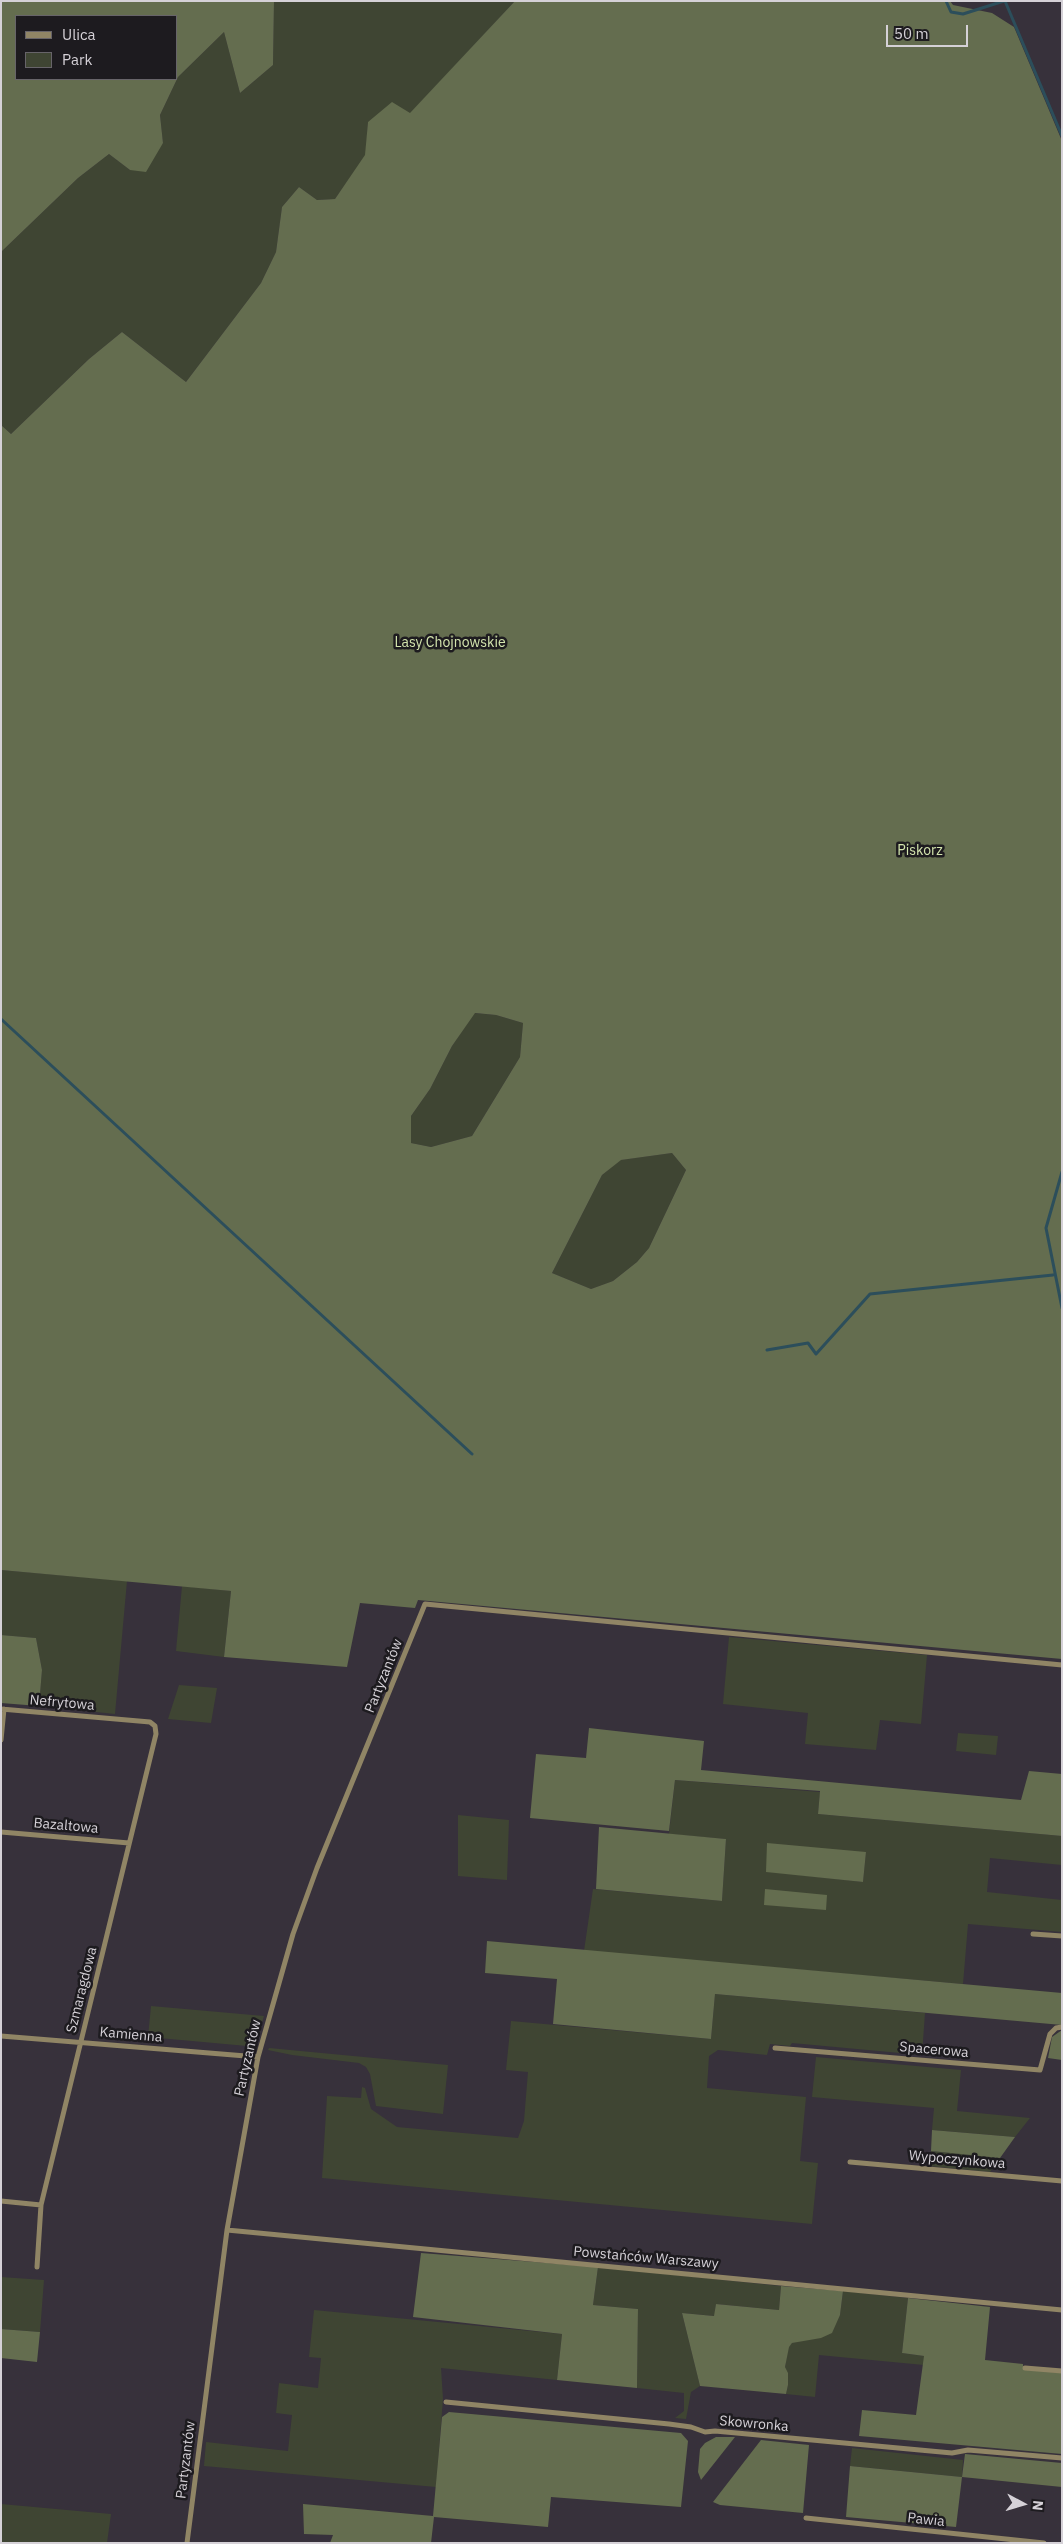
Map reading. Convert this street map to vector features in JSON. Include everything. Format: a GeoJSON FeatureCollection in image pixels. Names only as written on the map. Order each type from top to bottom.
{"type":"FeatureCollection","features":[{"type":"Feature","properties":{"kind":"street","name":"Partyzantów"},"geometry":{"type":"LineString","coordinates":[[188,2543],[227,2230],[258,2057],[293,1934],[317,1868],[425,1604],[1062,1665]]}},
{"type":"Feature","properties":{"kind":"street","name":"Nefrytowa"},"geometry":{"type":"LineString","coordinates":[[1,1740],[3,1709],[150,1722]]}},
{"type":"Feature","properties":{"kind":"street","name":"Szmaragdowa"},"geometry":{"type":"LineString","coordinates":[[37,2267],[41,2205],[156,1734],[155,1726],[150,1722]]}},
{"type":"Feature","properties":{"kind":"street","name":"Bazaltowa"},"geometry":{"type":"LineString","coordinates":[[1,1832],[129,1843]]}},
{"type":"Feature","properties":{"kind":"street"},"geometry":{"type":"LineString","coordinates":[[1033,1934],[1062,1936]]}},
{"type":"Feature","properties":{"kind":"street","name":"Spacerowa"},"geometry":{"type":"LineString","coordinates":[[775,2048],[1040,2070],[1050,2034],[1056,2028],[1062,2026]]}},
{"type":"Feature","properties":{"kind":"street","name":"Kamienna"},"geometry":{"type":"LineString","coordinates":[[1,2036],[258,2057]]}},
{"type":"Feature","properties":{"kind":"street","name":"Wypoczynkowa"},"geometry":{"type":"LineString","coordinates":[[850,2162],[1062,2181]]}},
{"type":"Feature","properties":{"kind":"street"},"geometry":{"type":"LineString","coordinates":[[1,2201],[41,2205]]}},
{"type":"Feature","properties":{"kind":"street","name":"Powstańców Warszawy"},"geometry":{"type":"LineString","coordinates":[[227,2230],[1062,2310]]}},
{"type":"Feature","properties":{"kind":"street"},"geometry":{"type":"LineString","coordinates":[[1025,2368],[1062,2371]]}},
{"type":"Feature","properties":{"kind":"street","name":"Skowronka"},"geometry":{"type":"LineString","coordinates":[[446,2402],[669,2424],[690,2427],[705,2432],[715,2431],[952,2453],[968,2450],[1062,2458]]}},
{"type":"Feature","properties":{"kind":"street","name":"Pawia"},"geometry":{"type":"LineString","coordinates":[[806,2518],[1044,2543]]}},
{"type":"Feature","properties":{"kind":"green space"},"geometry":{"type":"Polygon","coordinates":[[[1,1],[274,1],[273,65],[240,93],[224,32],[178,77],[178,15],[15,15],[15,80],[177,80],[160,115],[163,143],[146,172],[130,170],[109,154],[78,178],[1,252],[1,1]]]}},
{"type":"Feature","properties":{"kind":"green space"},"geometry":{"type":"Polygon","coordinates":[[[274,1],[515,1],[410,114],[368,122],[366,155],[335,199],[317,200],[299,187],[282,207],[276,252],[261,283],[186,382],[122,332],[89,359],[11,434],[1,425],[1,252],[78,178],[109,154],[130,170],[163,143],[160,115],[178,77],[224,32],[240,93],[273,65],[274,1]]]}},
{"type":"Feature","properties":{"kind":"green space","name":"Lasy Chojnowskie"},"geometry":{"type":"Polygon","coordinates":[[[515,1],[950,1],[953,5],[992,13],[1014,27],[1062,141],[1062,1659],[418,1600],[415,1608],[360,1603],[347,1667],[224,1657],[231,1591],[1,1570],[1,425],[11,434],[89,359],[122,332],[186,382],[261,283],[276,252],[282,207],[299,187],[317,200],[335,199],[365,155],[368,122],[392,102],[410,113],[515,1]],[[475,1013],[452,1046],[430,1089],[411,1116],[411,1143],[431,1147],[472,1136],[520,1057],[523,1023],[496,1015],[475,1013]],[[672,1153],[621,1160],[602,1175],[552,1273],[591,1289],[613,1281],[637,1262],[649,1248],[686,1170],[672,1153]]]}},
{"type":"Feature","properties":{"kind":"green space"},"geometry":{"type":"Polygon","coordinates":[[[474,1013],[496,1015],[523,1023],[520,1057],[472,1136],[431,1147],[411,1143],[411,1116],[430,1089],[452,1046],[474,1013]]]}},
{"type":"Feature","properties":{"kind":"green space"},"geometry":{"type":"Polygon","coordinates":[[[672,1153],[686,1170],[649,1248],[637,1262],[613,1281],[591,1289],[552,1273],[602,1175],[620,1160],[672,1153]]]}},
{"type":"Feature","properties":{"kind":"green space"},"geometry":{"type":"Polygon","coordinates":[[[1,1570],[127,1581],[115,1714],[39,1706],[42,1670],[36,1638],[1,1635],[1,1570]]]}},
{"type":"Feature","properties":{"kind":"green space"},"geometry":{"type":"Polygon","coordinates":[[[182,1586],[231,1591],[224,1657],[176,1651],[182,1586]]]}},
{"type":"Feature","properties":{"kind":"green space"},"geometry":{"type":"Polygon","coordinates":[[[1,1635],[36,1638],[42,1670],[39,1706],[1,1703],[1,1635]]]}},
{"type":"Feature","properties":{"kind":"green space"},"geometry":{"type":"Polygon","coordinates":[[[729,1637],[927,1655],[921,1724],[880,1720],[876,1750],[805,1744],[808,1713],[723,1704],[729,1637]]]}},
{"type":"Feature","properties":{"kind":"green space"},"geometry":{"type":"Polygon","coordinates":[[[179,1685],[217,1688],[211,1723],[168,1719],[179,1685]]]}},
{"type":"Feature","properties":{"kind":"green space"},"geometry":{"type":"Polygon","coordinates":[[[589,1728],[704,1741],[701,1770],[1021,1800],[1029,1771],[1062,1774],[1062,1836],[818,1814],[820,1791],[675,1780],[669,1831],[530,1818],[536,1754],[586,1758],[589,1728]]]}},
{"type":"Feature","properties":{"kind":"green space"},"geometry":{"type":"Polygon","coordinates":[[[958,1733],[998,1736],[996,1755],[956,1751],[958,1733]]]}},
{"type":"Feature","properties":{"kind":"green space"},"geometry":{"type":"Polygon","coordinates":[[[675,1780],[820,1792],[818,1814],[1062,1836],[1062,1865],[990,1858],[987,1892],[1062,1900],[1062,1932],[968,1924],[963,1984],[584,1951],[593,1889],[722,1901],[726,1839],[669,1834],[675,1780]],[[866,1852],[766,1871],[863,1882],[866,1852]]]}},
{"type":"Feature","properties":{"kind":"green space"},"geometry":{"type":"Polygon","coordinates":[[[458,1815],[509,1820],[507,1880],[458,1876],[458,1815]]]}},
{"type":"Feature","properties":{"kind":"green space"},"geometry":{"type":"Polygon","coordinates":[[[599,1827],[726,1839],[722,1901],[596,1889],[599,1827]]]}},
{"type":"Feature","properties":{"kind":"green space"},"geometry":{"type":"Polygon","coordinates":[[[767,1843],[866,1852],[863,1882],[766,1872],[767,1843]]]}},
{"type":"Feature","properties":{"kind":"green space"},"geometry":{"type":"Polygon","coordinates":[[[765,1889],[827,1895],[826,1910],[764,1905],[765,1889]]]}},
{"type":"Feature","properties":{"kind":"green space"},"geometry":{"type":"Polygon","coordinates":[[[487,1941],[1062,1993],[1062,2025],[715,1994],[711,2039],[553,2024],[557,1979],[485,1973],[487,1941]]]}},
{"type":"Feature","properties":{"kind":"green space"},"geometry":{"type":"Polygon","coordinates":[[[715,1994],[925,2013],[922,2055],[792,2043],[790,2046],[770,2044],[767,2055],[718,2050],[709,2056],[707,2088],[806,2097],[800,2161],[818,2163],[812,2224],[322,2178],[327,2096],[361,2098],[362,2087],[365,2088],[371,2109],[397,2127],[518,2138],[524,2121],[528,2072],[506,2070],[511,2021],[711,2039],[715,1994]]]}},
{"type":"Feature","properties":{"kind":"green space"},"geometry":{"type":"Polygon","coordinates":[[[151,2006],[264,2016],[257,2039],[247,2046],[148,2037],[151,2006]]]}},
{"type":"Feature","properties":{"kind":"green space"},"geometry":{"type":"Polygon","coordinates":[[[1062,2030],[1062,2060],[1048,2058],[1052,2037],[1062,2030]]]}},
{"type":"Feature","properties":{"kind":"green space"},"geometry":{"type":"Polygon","coordinates":[[[269,2048],[448,2065],[443,2114],[376,2106],[370,2074],[366,2067],[359,2063],[292,2055],[268,2050],[269,2048]]]}},
{"type":"Feature","properties":{"kind":"green space"},"geometry":{"type":"Polygon","coordinates":[[[816,2057],[961,2070],[957,2111],[1030,2118],[1015,2137],[932,2130],[934,2108],[812,2097],[816,2057]]]}},
{"type":"Feature","properties":{"kind":"green space"},"geometry":{"type":"Polygon","coordinates":[[[932,2130],[1015,2137],[1000,2158],[931,2151],[932,2130]]]}},
{"type":"Feature","properties":{"kind":"green space"},"geometry":{"type":"Polygon","coordinates":[[[931,2151],[1000,2158],[990,2172],[929,2166],[931,2151]]]}},
{"type":"Feature","properties":{"kind":"green space"},"geometry":{"type":"Polygon","coordinates":[[[421,2253],[598,2267],[593,2305],[638,2309],[637,2388],[557,2380],[562,2334],[413,2317],[421,2253]]]}},
{"type":"Feature","properties":{"kind":"green space"},"geometry":{"type":"Polygon","coordinates":[[[598,2267],[781,2286],[779,2310],[716,2304],[715,2316],[682,2313],[700,2386],[691,2392],[686,2419],[675,2418],[684,2411],[684,2393],[637,2388],[638,2309],[593,2305],[598,2267]]]}},
{"type":"Feature","properties":{"kind":"green space"},"geometry":{"type":"Polygon","coordinates":[[[1,2277],[44,2280],[40,2332],[1,2329],[1,2277]]]}},
{"type":"Feature","properties":{"kind":"green space"},"geometry":{"type":"Polygon","coordinates":[[[781,2286],[843,2291],[840,2315],[832,2333],[821,2338],[792,2343],[789,2347],[785,2367],[788,2373],[786,2394],[700,2386],[682,2313],[714,2316],[716,2304],[779,2310],[781,2286]]]}},
{"type":"Feature","properties":{"kind":"green space"},"geometry":{"type":"Polygon","coordinates":[[[843,2291],[908,2298],[902,2353],[924,2356],[924,2365],[819,2355],[815,2397],[786,2394],[788,2385],[785,2367],[788,2347],[840,2315],[843,2291]]]}},
{"type":"Feature","properties":{"kind":"green space"},"geometry":{"type":"Polygon","coordinates":[[[908,2298],[990,2307],[985,2360],[1023,2364],[1023,2369],[1062,2373],[1062,2454],[859,2436],[862,2410],[916,2415],[924,2356],[902,2353],[908,2298]]]}},
{"type":"Feature","properties":{"kind":"green space"},"geometry":{"type":"Polygon","coordinates":[[[314,2310],[562,2334],[557,2380],[441,2368],[443,2399],[436,2487],[204,2466],[206,2442],[288,2451],[292,2415],[276,2413],[279,2383],[318,2388],[321,2358],[309,2357],[314,2310]]]}},
{"type":"Feature","properties":{"kind":"green space"},"geometry":{"type":"Polygon","coordinates":[[[1,2329],[40,2332],[37,2362],[1,2358],[1,2329]]]}},
{"type":"Feature","properties":{"kind":"green space"},"geometry":{"type":"Polygon","coordinates":[[[449,2412],[681,2433],[688,2441],[681,2507],[551,2497],[548,2527],[434,2517],[431,2543],[330,2543],[333,2535],[304,2534],[303,2504],[433,2516],[442,2417],[449,2412]]]}},
{"type":"Feature","properties":{"kind":"green space"},"geometry":{"type":"Polygon","coordinates":[[[716,2437],[735,2437],[701,2480],[698,2472],[700,2449],[705,2443],[716,2437]]]}},
{"type":"Feature","properties":{"kind":"green space"},"geometry":{"type":"Polygon","coordinates":[[[761,2440],[809,2445],[803,2513],[720,2505],[713,2502],[761,2440]]]}},
{"type":"Feature","properties":{"kind":"green space"},"geometry":{"type":"Polygon","coordinates":[[[852,2448],[963,2460],[962,2477],[850,2466],[852,2448]]]}},
{"type":"Feature","properties":{"kind":"green space"},"geometry":{"type":"Polygon","coordinates":[[[965,2454],[1062,2463],[1062,2487],[962,2477],[965,2454]]]}},
{"type":"Feature","properties":{"kind":"green space"},"geometry":{"type":"Polygon","coordinates":[[[850,2466],[962,2477],[956,2527],[846,2517],[850,2466]]]}},
{"type":"Feature","properties":{"kind":"green space"},"geometry":{"type":"Polygon","coordinates":[[[1,2504],[111,2514],[107,2543],[1,2543],[1,2504]]]}},
{"type":"Feature","properties":{"kind":"waterway"},"geometry":{"type":"LineString","coordinates":[[946,1],[951,12],[963,14],[1004,1]]}},
{"type":"Feature","properties":{"kind":"waterway"},"geometry":{"type":"LineString","coordinates":[[1005,1],[1062,136]]}},
{"type":"Feature","properties":{"kind":"waterway"},"geometry":{"type":"LineString","coordinates":[[1,1019],[472,1454]]}},
{"type":"Feature","properties":{"kind":"waterway"},"geometry":{"type":"LineString","coordinates":[[1062,1172],[1046,1228],[1062,1308]]}},
{"type":"Feature","properties":{"kind":"waterway"},"geometry":{"type":"LineString","coordinates":[[767,1350],[808,1343],[816,1354],[870,1294],[1053,1275]]}},
{"type":"Feature","properties":{"kind":"park label","name":"Piskorz"},"geometry":{"type":"Point","coordinates":[920,851]}}]}
